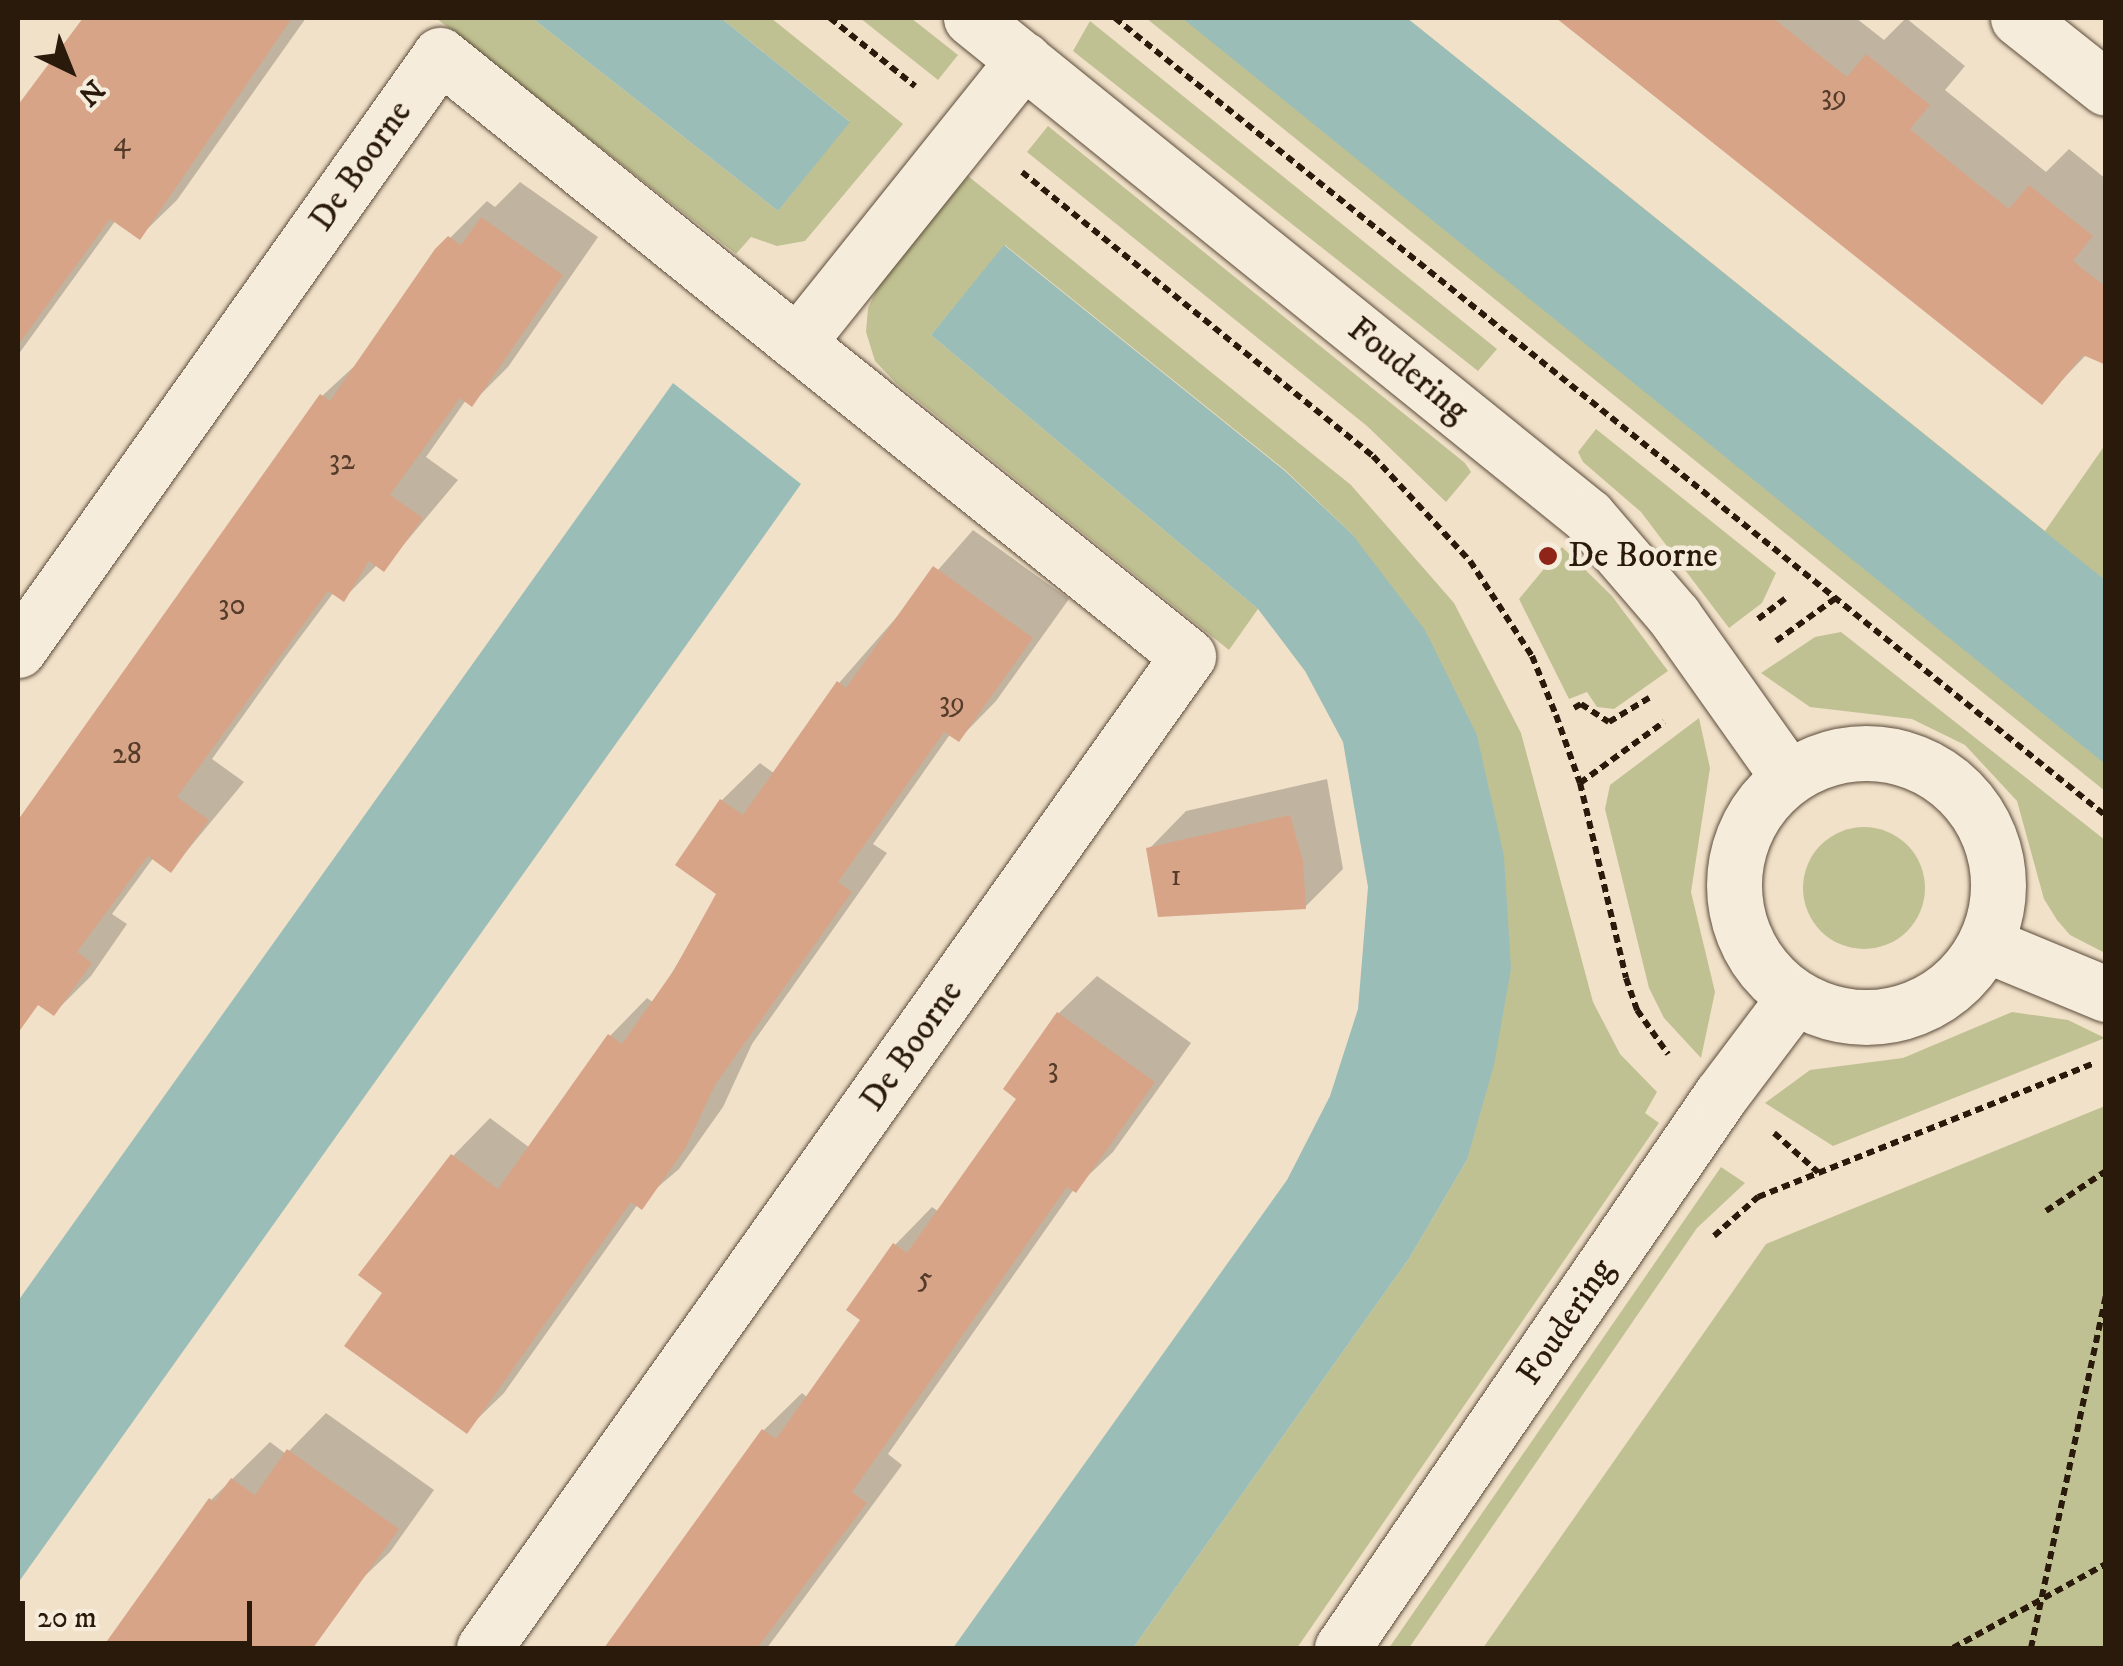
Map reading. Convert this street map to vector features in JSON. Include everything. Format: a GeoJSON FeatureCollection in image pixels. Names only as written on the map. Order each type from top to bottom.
{"type":"FeatureCollection","features":[{"type":"Feature","properties":{"kind":"street","name":"Foudering"},"geometry":{"type":"LineString","coordinates":[[971,18],[1588,516],[1674,616],[1788,777]]}},
{"type":"Feature","properties":{"kind":"street"},"geometry":{"type":"LineString","coordinates":[[2018,18],[2106,88]]}},
{"type":"Feature","properties":{"kind":"street","name":"De Boorne"},"geometry":{"type":"LineString","coordinates":[[18,650],[440,56],[1188,656],[484,1648]]}},
{"type":"Feature","properties":{"kind":"street"},"geometry":{"type":"LineString","coordinates":[[796,343],[1024,60]]}},
{"type":"Feature","properties":{"kind":"street"},"geometry":{"type":"LineString","coordinates":[[1871,752],[1914,760],[1952,784],[1980,817],[1996,858],[1998,902],[1985,944],[1959,980],[1923,1006],[1880,1017],[1850,1016],[1794,998],[1762,969],[1740,932],[1732,889],[1738,846],[1757,807],[1788,777],[1827,758],[1871,752]]}},
{"type":"Feature","properties":{"kind":"street"},"geometry":{"type":"LineString","coordinates":[[1985,944],[2106,994]]}},
{"type":"Feature","properties":{"kind":"street","name":"Foudering"},"geometry":{"type":"LineString","coordinates":[[1342,1648],[1721,1094],[1794,998]]}},
{"type":"Feature","properties":{"kind":"path"},"geometry":{"type":"LineString","coordinates":[[830,18],[1373,456],[1470,561],[1532,656],[1573,758],[1637,1010],[1677,1063],[1818,1172]]}},
{"type":"Feature","properties":{"kind":"path"},"geometry":{"type":"LineString","coordinates":[[1114,18],[2106,816]]}},
{"type":"Feature","properties":{"kind":"path"},"geometry":{"type":"LineString","coordinates":[[1585,421],[1597,406]]}},
{"type":"Feature","properties":{"kind":"path"},"geometry":{"type":"LineString","coordinates":[[1574,708],[1581,704],[1609,722],[1661,689]]}},
{"type":"Feature","properties":{"kind":"path"},"geometry":{"type":"LineString","coordinates":[[1704,1248],[1758,1197],[2106,1056]]}},
{"type":"Feature","properties":{"kind":"path"},"geometry":{"type":"LineString","coordinates":[[2046,1212],[2106,1171]]}},
{"type":"Feature","properties":{"kind":"path"},"geometry":{"type":"LineString","coordinates":[[2031,1648],[2046,1598],[2106,1294]]}},
{"type":"Feature","properties":{"kind":"path"},"geometry":{"type":"LineString","coordinates":[[1953,1648],[2106,1564]]}},
{"type":"Feature","properties":{"kind":"green space"},"geometry":{"type":"Polygon","coordinates":[[[436,18],[532,18],[778,211],[849,121],[721,18],[771,18],[903,124],[805,241],[777,246],[751,237],[736,254],[436,18]]]}},
{"type":"Feature","properties":{"kind":"green space"},"geometry":{"type":"Polygon","coordinates":[[[860,18],[911,18],[958,55],[938,80],[860,18]]]}},
{"type":"Feature","properties":{"kind":"green space"},"geometry":{"type":"Polygon","coordinates":[[[1146,18],[1253,18],[2105,704],[2105,791],[1146,18]]]}},
{"type":"Feature","properties":{"kind":"green space"},"geometry":{"type":"Polygon","coordinates":[[[1407,18],[2045,531],[2105,445],[2105,594],[1407,18]]]}},
{"type":"Feature","properties":{"kind":"green space"},"geometry":{"type":"Polygon","coordinates":[[[1090,21],[1497,349],[1478,371],[1073,51],[1090,21]]]}},
{"type":"Feature","properties":{"kind":"green space"},"geometry":{"type":"Polygon","coordinates":[[[1048,126],[1465,463],[1471,472],[1446,502],[1367,426],[1027,152],[1048,126]]]}},
{"type":"Feature","properties":{"kind":"green space"},"geometry":{"type":"Polygon","coordinates":[[[968,176],[1351,485],[1454,603],[1521,733],[1593,1002],[1620,1054],[1657,1092],[1645,1113],[1659,1123],[1297,1648],[1133,1648],[1410,1257],[1467,1160],[1352,534],[1285,470],[1005,245],[931,335],[1258,609],[1229,650],[896,383],[875,361],[866,332],[868,308],[880,283],[968,176]]]}},
{"type":"Feature","properties":{"kind":"green space"},"geometry":{"type":"Polygon","coordinates":[[[1596,429],[1776,573],[1762,603],[1729,628],[1641,512],[1583,462],[1578,452],[1596,429]]]}},
{"type":"Feature","properties":{"kind":"green space"},"geometry":{"type":"Polygon","coordinates":[[[1562,547],[1612,596],[1668,671],[1614,709],[1597,707],[1587,692],[1569,699],[1519,599],[1562,547]]]}},
{"type":"Feature","properties":{"kind":"green space"},"geometry":{"type":"Polygon","coordinates":[[[1841,632],[2105,840],[2105,953],[2070,935],[2057,920],[2044,899],[2017,801],[1965,745],[1912,719],[1810,707],[1761,673],[1815,637],[1841,632]]]}},
{"type":"Feature","properties":{"kind":"green space"},"geometry":{"type":"Polygon","coordinates":[[[1699,718],[1710,768],[1691,892],[1715,992],[1701,1058],[1664,1018],[1649,988],[1605,809],[1610,785],[1699,718]]]}},
{"type":"Feature","properties":{"kind":"green space"},"geometry":{"type":"Polygon","coordinates":[[[1864,827],[1888,831],[1907,845],[1921,864],[1925,888],[1921,912],[1907,931],[1888,945],[1864,949],[1840,945],[1821,931],[1807,912],[1803,888],[1807,864],[1821,845],[1840,831],[1864,827]]]}},
{"type":"Feature","properties":{"kind":"green space"},"geometry":{"type":"Polygon","coordinates":[[[2012,1012],[2068,1020],[2105,1038],[1833,1146],[1765,1103],[1810,1070],[1903,1058],[2012,1012]]]}},
{"type":"Feature","properties":{"kind":"green space"},"geometry":{"type":"Polygon","coordinates":[[[2105,1106],[2105,1648],[1483,1648],[1766,1244],[2105,1106]]]}},
{"type":"Feature","properties":{"kind":"green space"},"geometry":{"type":"Polygon","coordinates":[[[1721,1167],[1745,1183],[1697,1228],[1409,1648],[1389,1648],[1721,1167]]]}},
{"type":"Feature","properties":{"kind":"water"},"geometry":{"type":"Polygon","coordinates":[[[532,18],[721,18],[850,122],[778,211],[532,18]]]}},
{"type":"Feature","properties":{"kind":"water"},"geometry":{"type":"Polygon","coordinates":[[[1182,18],[1407,18],[2105,580],[2105,764],[1182,18]]]}},
{"type":"Feature","properties":{"kind":"water"},"geometry":{"type":"Polygon","coordinates":[[[1004,245],[1285,471],[1352,534],[1425,630],[1477,735],[1504,856],[1511,969],[1494,1065],[1467,1160],[1410,1257],[1133,1648],[953,1648],[1287,1180],[1330,1096],[1358,1009],[1368,887],[1343,742],[1305,671],[1258,609],[931,335],[1004,245]]]}},
{"type":"Feature","properties":{"kind":"water"},"geometry":{"type":"Polygon","coordinates":[[[673,383],[801,484],[18,1583],[18,1301],[673,383]]]}},
{"type":"Feature","properties":{"kind":"building"},"geometry":{"type":"Polygon","coordinates":[[[83,18],[292,18],[140,240],[110,219],[18,345],[18,105],[83,18]]]}},
{"type":"Feature","properties":{"kind":"building"},"geometry":{"type":"Polygon","coordinates":[[[1556,18],[1773,18],[1847,77],[1866,54],[1930,105],[1910,129],[1960,170],[2009,209],[2029,185],[2093,236],[2073,261],[2106,287],[2106,365],[2083,355],[2042,405],[1556,18]]]}},
{"type":"Feature","properties":{"kind":"building"},"geometry":{"type":"Polygon","coordinates":[[[481,217],[563,275],[472,407],[460,398],[390,495],[423,518],[384,572],[369,561],[344,602],[328,591],[177,797],[209,820],[171,873],[148,856],[77,952],[92,963],[54,1016],[38,1005],[18,1033],[18,820],[320,394],[330,401],[435,249],[448,236],[461,245],[481,217]]]}},
{"type":"Feature","properties":{"kind":"building"},"geometry":{"type":"Polygon","coordinates":[[[933,566],[1033,638],[959,742],[944,732],[838,882],[852,892],[715,1085],[686,1147],[642,1210],[631,1202],[467,1434],[344,1346],[382,1293],[358,1275],[451,1154],[498,1189],[608,1034],[622,1044],[674,970],[716,894],[675,865],[720,799],[743,815],[837,681],[846,688],[933,566]]]}},
{"type":"Feature","properties":{"kind":"building"},"geometry":{"type":"Polygon","coordinates":[[[1290,815],[1303,861],[1306,909],[1158,917],[1146,848],[1290,815]]]}},
{"type":"Feature","properties":{"kind":"building"},"geometry":{"type":"Polygon","coordinates":[[[1057,1012],[1155,1082],[1076,1193],[1067,1187],[852,1492],[867,1503],[757,1648],[604,1648],[762,1429],[776,1439],[860,1320],[846,1310],[893,1243],[907,1253],[1016,1099],[1003,1089],[1057,1012]]]}},
{"type":"Feature","properties":{"kind":"building"},"geometry":{"type":"Polygon","coordinates":[[[287,1449],[399,1529],[313,1648],[102,1648],[209,1498],[214,1502],[231,1478],[255,1495],[287,1449]]]}},
{"type":"Feature","properties":{"kind":"place","name":"De Boorne"},"geometry":{"type":"Point","coordinates":[1548,556]}}]}
